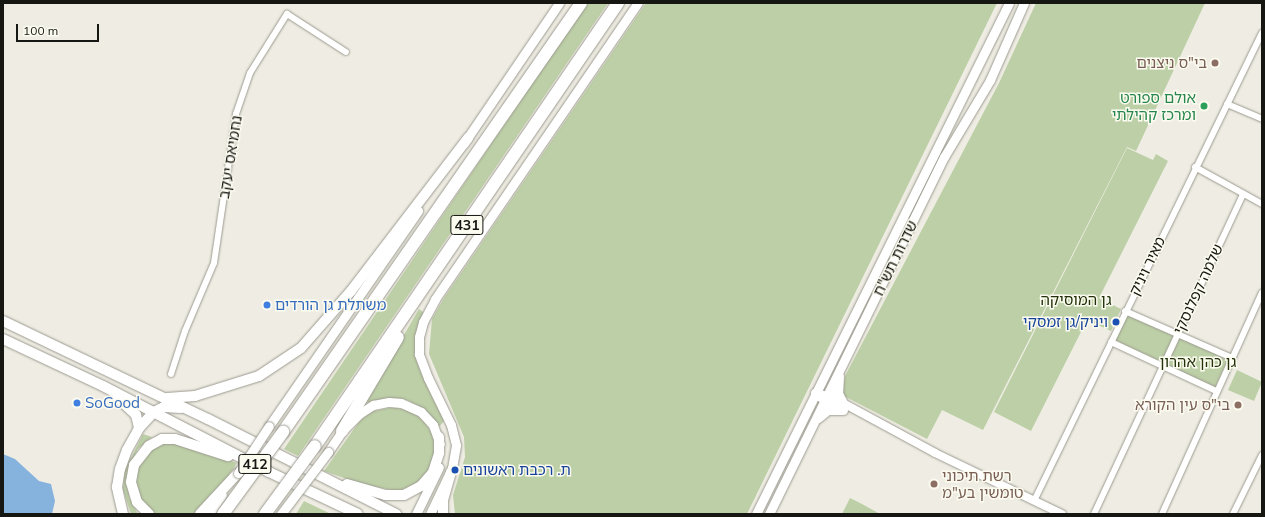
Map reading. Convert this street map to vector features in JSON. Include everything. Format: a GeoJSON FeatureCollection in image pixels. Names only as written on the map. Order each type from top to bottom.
{"type":"FeatureCollection","features":[{"type":"Feature","properties":{"kind":"highway","name":"431"},"geometry":{"type":"LineString","coordinates":[[223,514],[283,432],[581,3]]}},
{"type":"Feature","properties":{"kind":"highway","name":"431"},"geometry":{"type":"LineString","coordinates":[[265,514],[315,446],[618,3]]}},
{"type":"Feature","properties":{"kind":"highway"},"geometry":{"type":"LineString","coordinates":[[342,431],[442,261]]}},
{"type":"Feature","properties":{"kind":"main road"},"geometry":{"type":"LineString","coordinates":[[209,514],[468,138],[559,3]]}},
{"type":"Feature","properties":{"kind":"main road"},"geometry":{"type":"LineString","coordinates":[[443,514],[443,500],[451,472],[456,445],[451,426],[428,378],[419,354],[419,337],[423,322],[435,299],[638,3]]}},
{"type":"Feature","properties":{"kind":"main road","name":"שדרות תש\"ח"},"geometry":{"type":"LineString","coordinates":[[756,514],[1009,3]]}},
{"type":"Feature","properties":{"kind":"main road","name":"שדרות תש\"ח"},"geometry":{"type":"LineString","coordinates":[[769,514],[944,157],[990,80],[1024,3]]}},
{"type":"Feature","properties":{"kind":"main road"},"geometry":{"type":"LineString","coordinates":[[164,398],[195,396],[245,381],[276,367],[296,353],[326,322],[351,291],[468,138]]}},
{"type":"Feature","properties":{"kind":"main road","name":"412"},"geometry":{"type":"LineString","coordinates":[[3,321],[187,408],[396,514]]}},
{"type":"Feature","properties":{"kind":"main road","name":"412"},"geometry":{"type":"LineString","coordinates":[[3,339],[103,386],[269,472],[354,512]]}},
{"type":"Feature","properties":{"kind":"main road"},"geometry":{"type":"LineString","coordinates":[[813,423],[828,410],[843,406],[838,393],[839,370]]}},
{"type":"Feature","properties":{"kind":"main road"},"geometry":{"type":"LineString","coordinates":[[103,386],[132,410],[140,428]]}},
{"type":"Feature","properties":{"kind":"main road"},"geometry":{"type":"LineString","coordinates":[[281,514],[342,431],[366,409],[380,403],[394,402],[421,412],[433,425],[439,437],[440,463],[416,514]]}},
{"type":"Feature","properties":{"kind":"main road"},"geometry":{"type":"LineString","coordinates":[[123,514],[118,497],[118,478],[122,460],[140,428],[154,412],[164,408],[187,408]]}},
{"type":"Feature","properties":{"kind":"main road"},"geometry":{"type":"LineString","coordinates":[[308,470],[372,492],[404,495],[420,486],[433,472],[439,453],[439,437]]}},
{"type":"Feature","properties":{"kind":"main road"},"geometry":{"type":"LineString","coordinates":[[149,514],[134,496],[131,474],[142,451],[158,440],[167,438],[181,440],[269,472]]}},
{"type":"Feature","properties":{"kind":"main road"},"geometry":{"type":"LineString","coordinates":[[430,514],[451,472]]}},
{"type":"Feature","properties":{"kind":"main road"},"geometry":{"type":"LineString","coordinates":[[200,514],[238,473]]}},
{"type":"Feature","properties":{"kind":"street","name":"נחמיאס יעקב"},"geometry":{"type":"LineString","coordinates":[[171,374],[185,331],[214,263],[236,114],[250,73],[287,14],[346,52]]}},
{"type":"Feature","properties":{"kind":"street","name":"מאיר ויניק"},"geometry":{"type":"LineString","coordinates":[[1034,501],[1195,167],[1262,33]]}},
{"type":"Feature","properties":{"kind":"street"},"geometry":{"type":"LineString","coordinates":[[1227,104],[1262,119]]}},
{"type":"Feature","properties":{"kind":"street"},"geometry":{"type":"LineString","coordinates":[[1195,167],[1262,204]]}},
{"type":"Feature","properties":{"kind":"street","name":"שלמה קפלנסקי"},"geometry":{"type":"LineString","coordinates":[[1094,514],[1242,194]]}},
{"type":"Feature","properties":{"kind":"street"},"geometry":{"type":"LineString","coordinates":[[1162,514],[1216,391],[1262,293]]}},
{"type":"Feature","properties":{"kind":"street"},"geometry":{"type":"LineString","coordinates":[[1125,311],[1232,358]]}},
{"type":"Feature","properties":{"kind":"street"},"geometry":{"type":"LineString","coordinates":[[1111,342],[1216,391]]}},
{"type":"Feature","properties":{"kind":"street"},"geometry":{"type":"LineString","coordinates":[[815,393],[1062,514]]}},
{"type":"Feature","properties":{"kind":"street"},"geometry":{"type":"LineString","coordinates":[[1233,514],[1262,455]]}},
{"type":"Feature","properties":{"kind":"green space"},"geometry":{"type":"Polygon","coordinates":[[[587,3],[608,3],[298,456],[284,449],[587,3]]]}},
{"type":"Feature","properties":{"kind":"green space"},"geometry":{"type":"Polygon","coordinates":[[[646,3],[997,3],[747,514],[455,514],[453,495],[465,457],[464,437],[429,354],[432,319],[444,298],[646,3]]]}},
{"type":"Feature","properties":{"kind":"green space"},"geometry":{"type":"Polygon","coordinates":[[[1036,3],[1205,3],[1136,151],[1127,147],[983,430],[942,410],[927,439],[842,395],[845,376],[999,83],[1036,3]]]}},
{"type":"Feature","properties":{"kind":"green space","name":"גן המוסיקה"},"geometry":{"type":"Polygon","coordinates":[[[1127,148],[1153,160],[1156,154],[1168,161],[1099,298],[1121,309],[1111,331],[1087,320],[1031,431],[994,412],[1127,148]]]}},
{"type":"Feature","properties":{"kind":"green space"},"geometry":{"type":"Polygon","coordinates":[[[419,309],[423,312],[419,365],[445,420],[438,428],[420,407],[407,400],[399,398],[369,403],[366,400],[419,309]]]}},
{"type":"Feature","properties":{"kind":"green space"},"geometry":{"type":"Polygon","coordinates":[[[1127,313],[1174,336],[1162,363],[1115,340],[1127,313]]]}},
{"type":"Feature","properties":{"kind":"green space","name":"גן כהן אהרון"},"geometry":{"type":"Polygon","coordinates":[[[1180,337],[1228,359],[1215,388],[1167,366],[1180,337]]]}},
{"type":"Feature","properties":{"kind":"green space"},"geometry":{"type":"Polygon","coordinates":[[[1237,370],[1262,382],[1254,401],[1228,390],[1237,370]]]}},
{"type":"Feature","properties":{"kind":"green space"},"geometry":{"type":"Polygon","coordinates":[[[393,407],[413,412],[424,421],[432,434],[435,448],[433,463],[424,478],[412,487],[398,491],[364,485],[324,471],[359,422],[370,412],[393,407]]]}},
{"type":"Feature","properties":{"kind":"green space"},"geometry":{"type":"Polygon","coordinates":[[[143,434],[152,437],[138,449],[130,466],[129,497],[138,514],[131,514],[123,490],[124,472],[143,434]]]}},
{"type":"Feature","properties":{"kind":"green space"},"geometry":{"type":"Polygon","coordinates":[[[164,442],[188,445],[237,463],[217,493],[194,514],[155,514],[145,506],[137,494],[135,474],[145,453],[164,442]]]}},
{"type":"Feature","properties":{"kind":"green space"},"geometry":{"type":"Polygon","coordinates":[[[850,498],[862,504],[880,514],[842,514],[850,498]]]}},
{"type":"Feature","properties":{"kind":"green space"},"geometry":{"type":"Polygon","coordinates":[[[304,501],[331,514],[296,514],[304,501]]]}},
{"type":"Feature","properties":{"kind":"water"},"geometry":{"type":"Polygon","coordinates":[[[3,454],[15,459],[39,481],[51,484],[55,501],[52,514],[3,514],[3,454]]]}},
{"type":"Feature","properties":{"kind":"place","name":"בי\"ס ניצנים"},"geometry":{"type":"Point","coordinates":[1215,63]}},
{"type":"Feature","properties":{"kind":"place","name":"אולם ספורט ומרכז קהילתי"},"geometry":{"type":"Point","coordinates":[1204,106]}},
{"type":"Feature","properties":{"kind":"place","name":"משתלת גן הורדים"},"geometry":{"type":"Point","coordinates":[267,305]}},
{"type":"Feature","properties":{"kind":"place","name":"ויניק/גן זמסקי"},"geometry":{"type":"Point","coordinates":[1116,322]}},
{"type":"Feature","properties":{"kind":"place","name":"SoGood"},"geometry":{"type":"Point","coordinates":[77,403]}},
{"type":"Feature","properties":{"kind":"place","name":"בי\"ס עין הקורא"},"geometry":{"type":"Point","coordinates":[1238,405]}},
{"type":"Feature","properties":{"kind":"place","name":"ת. רכבת ראשונים"},"geometry":{"type":"Point","coordinates":[455,470]}},
{"type":"Feature","properties":{"kind":"place","name":"רשת תיכוני טומשין בע\"מ"},"geometry":{"type":"Point","coordinates":[934,484]}}]}
